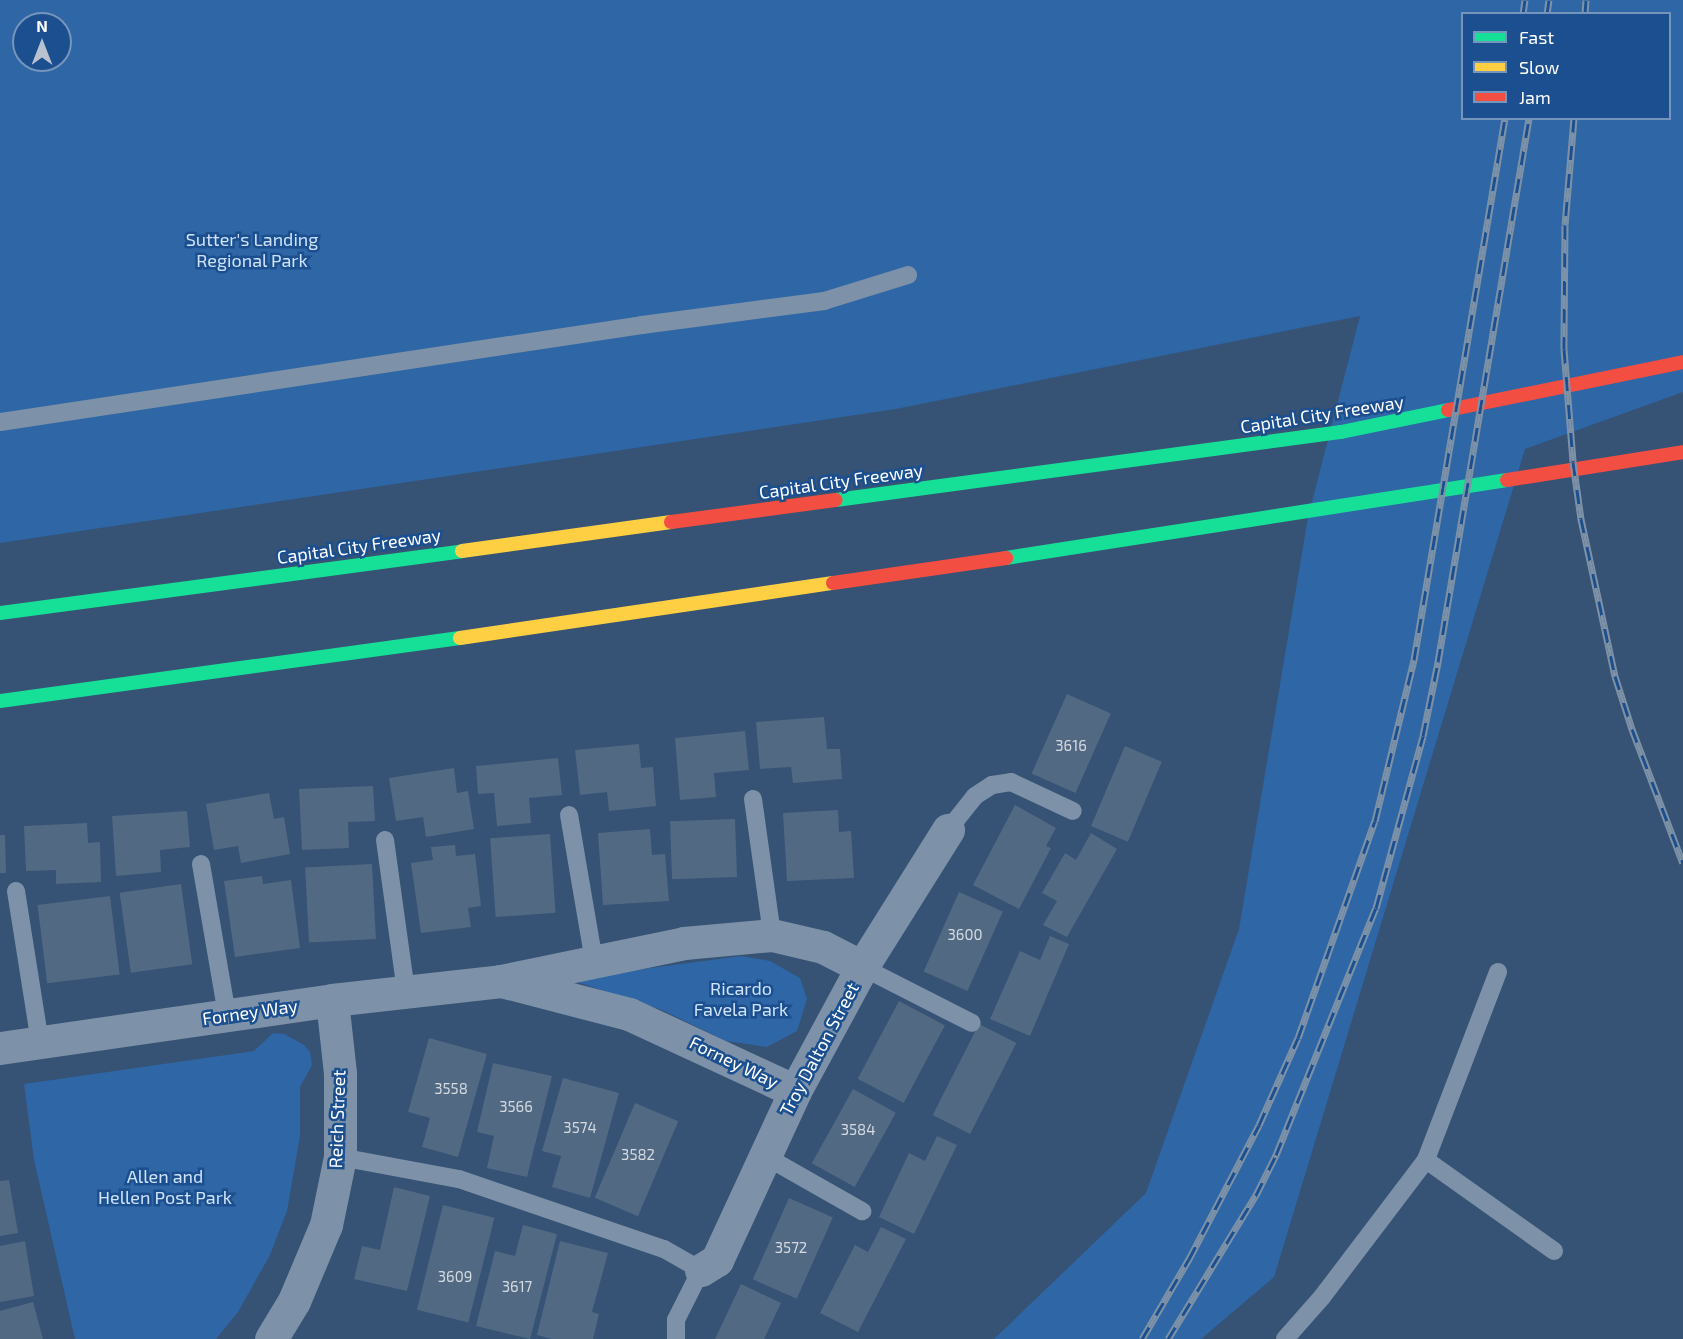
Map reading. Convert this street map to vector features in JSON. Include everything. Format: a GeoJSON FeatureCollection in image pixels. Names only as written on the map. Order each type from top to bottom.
{"type":"FeatureCollection","features":[{"type":"Feature","properties":{"kind":"highway","name":"Capital City Freeway"},"geometry":{"type":"LineString","coordinates":[[0,613],[1341,432],[1683,362]]}},
{"type":"Feature","properties":{"kind":"highway"},"geometry":{"type":"LineString","coordinates":[[0,701],[516,630],[1263,520],[1683,452]]}},
{"type":"Feature","properties":{"kind":"street","name":"Troy Dalton Street"},"geometry":{"type":"LineString","coordinates":[[701,1270],[717,1260],[795,1091],[862,967],[948,830]]}},
{"type":"Feature","properties":{"kind":"street","name":"Forney Way"},"geometry":{"type":"LineString","coordinates":[[0,1048],[332,1000],[501,981],[684,943],[772,935],[823,947],[862,967]]}},
{"type":"Feature","properties":{"kind":"street","name":"Forney Way"},"geometry":{"type":"LineString","coordinates":[[501,981],[629,1014],[795,1091]]}},
{"type":"Feature","properties":{"kind":"street","name":"Reich Street"},"geometry":{"type":"LineString","coordinates":[[275,1338],[294,1301],[326,1225],[340,1157],[340,1073],[332,1000]]}},
{"type":"Feature","properties":{"kind":"lane"},"geometry":{"type":"LineString","coordinates":[[0,422],[642,325],[824,301],[908,275]]}},
{"type":"Feature","properties":{"kind":"lane"},"geometry":{"type":"LineString","coordinates":[[948,830],[975,796],[992,785],[1011,782],[1074,811]]}},
{"type":"Feature","properties":{"kind":"lane"},"geometry":{"type":"LineString","coordinates":[[753,799],[772,935]]}},
{"type":"Feature","properties":{"kind":"lane"},"geometry":{"type":"LineString","coordinates":[[569,815],[594,961]]}},
{"type":"Feature","properties":{"kind":"lane"},"geometry":{"type":"LineString","coordinates":[[385,840],[406,991]]}},
{"type":"Feature","properties":{"kind":"lane"},"geometry":{"type":"LineString","coordinates":[[201,864],[226,1015]]}},
{"type":"Feature","properties":{"kind":"lane"},"geometry":{"type":"LineString","coordinates":[[16,891],[40,1042]]}},
{"type":"Feature","properties":{"kind":"lane"},"geometry":{"type":"LineString","coordinates":[[862,967],[972,1023]]}},
{"type":"Feature","properties":{"kind":"lane"},"geometry":{"type":"LineString","coordinates":[[1285,1339],[1322,1297],[1426,1160],[1498,972]]}},
{"type":"Feature","properties":{"kind":"lane"},"geometry":{"type":"LineString","coordinates":[[765,1156],[862,1211]]}},
{"type":"Feature","properties":{"kind":"lane"},"geometry":{"type":"LineString","coordinates":[[340,1157],[459,1179],[664,1249],[701,1270],[676,1320],[676,1339]]}},
{"type":"Feature","properties":{"kind":"lane"},"geometry":{"type":"LineString","coordinates":[[1426,1160],[1554,1251]]}},
{"type":"Feature","properties":{"kind":"green space","name":"Sutter's Landing Regional Park"},"geometry":{"type":"Polygon","coordinates":[[[0,0],[1683,0],[1683,392],[1525,449],[1274,1277],[1201,1339],[994,1339],[1146,1193],[1239,929],[1308,517],[1360,316],[896,409],[0,543],[0,0]]]}},
{"type":"Feature","properties":{"kind":"green space","name":"Ricardo Favela Park"},"geometry":{"type":"Polygon","coordinates":[[[741,956],[770,961],[800,978],[807,999],[797,1031],[767,1047],[726,1041],[662,1010],[568,979],[741,956]]]}},
{"type":"Feature","properties":{"kind":"green space","name":"Allen and Hellen Post Park"},"geometry":{"type":"Polygon","coordinates":[[[273,1033],[284,1034],[304,1045],[310,1052],[312,1065],[300,1087],[300,1136],[287,1211],[270,1255],[238,1312],[216,1339],[75,1339],[34,1160],[24,1084],[254,1051],[273,1033]]]}},
{"type":"Feature","properties":{"kind":"building"},"geometry":{"type":"Polygon","coordinates":[[[1067,694],[1111,714],[1075,793],[1032,773],[1067,694]]]}},
{"type":"Feature","properties":{"kind":"building"},"geometry":{"type":"Polygon","coordinates":[[[824,717],[827,749],[840,749],[842,779],[793,783],[791,767],[760,769],[756,722],[824,717]]]}},
{"type":"Feature","properties":{"kind":"building"},"geometry":{"type":"Polygon","coordinates":[[[745,731],[749,770],[714,773],[716,797],[680,800],[675,738],[745,731]]]}},
{"type":"Feature","properties":{"kind":"building"},"geometry":{"type":"Polygon","coordinates":[[[639,744],[641,768],[653,767],[656,806],[609,811],[607,792],[580,795],[575,750],[639,744]]]}},
{"type":"Feature","properties":{"kind":"building"},"geometry":{"type":"Polygon","coordinates":[[[1125,746],[1162,762],[1128,842],[1091,826],[1125,746]]]}},
{"type":"Feature","properties":{"kind":"building"},"geometry":{"type":"Polygon","coordinates":[[[558,758],[562,795],[529,798],[531,823],[497,826],[494,793],[478,794],[476,766],[558,758]]]}},
{"type":"Feature","properties":{"kind":"building"},"geometry":{"type":"Polygon","coordinates":[[[454,768],[457,793],[468,791],[474,829],[426,837],[423,817],[396,821],[389,778],[454,768]]]}},
{"type":"Feature","properties":{"kind":"building"},"geometry":{"type":"Polygon","coordinates":[[[373,786],[375,821],[348,822],[349,848],[302,850],[299,789],[373,786]]]}},
{"type":"Feature","properties":{"kind":"building"},"geometry":{"type":"Polygon","coordinates":[[[269,793],[274,819],[284,817],[290,854],[241,863],[238,846],[214,850],[206,804],[269,793]]]}},
{"type":"Feature","properties":{"kind":"building"},"geometry":{"type":"Polygon","coordinates":[[[1015,805],[1056,828],[1046,846],[1051,848],[1019,909],[973,885],[1015,805]]]}},
{"type":"Feature","properties":{"kind":"building"},"geometry":{"type":"Polygon","coordinates":[[[838,810],[839,832],[851,831],[854,878],[787,881],[783,813],[838,810]]]}},
{"type":"Feature","properties":{"kind":"building"},"geometry":{"type":"Polygon","coordinates":[[[187,811],[190,847],[160,850],[161,872],[116,876],[112,816],[187,811]]]}},
{"type":"Feature","properties":{"kind":"building"},"geometry":{"type":"Polygon","coordinates":[[[735,819],[737,877],[672,879],[670,821],[735,819]]]}},
{"type":"Feature","properties":{"kind":"building"},"geometry":{"type":"Polygon","coordinates":[[[87,823],[88,843],[100,842],[101,882],[56,884],[56,870],[26,871],[24,826],[87,823]]]}},
{"type":"Feature","properties":{"kind":"building"},"geometry":{"type":"Polygon","coordinates":[[[650,829],[652,855],[665,854],[669,901],[603,905],[598,833],[650,829]]]}},
{"type":"Feature","properties":{"kind":"building"},"geometry":{"type":"Polygon","coordinates":[[[1091,833],[1117,849],[1067,937],[1043,925],[1057,901],[1042,893],[1065,853],[1076,860],[1091,833]]]}},
{"type":"Feature","properties":{"kind":"building"},"geometry":{"type":"Polygon","coordinates":[[[550,834],[556,913],[496,917],[490,838],[550,834]]]}},
{"type":"Feature","properties":{"kind":"building"},"geometry":{"type":"Polygon","coordinates":[[[0,835],[5,835],[6,873],[0,873],[0,835]]]}},
{"type":"Feature","properties":{"kind":"building"},"geometry":{"type":"Polygon","coordinates":[[[455,845],[456,856],[475,854],[481,906],[468,908],[471,927],[421,933],[411,863],[433,860],[431,847],[455,845]]]}},
{"type":"Feature","properties":{"kind":"building"},"geometry":{"type":"Polygon","coordinates":[[[372,864],[376,939],[309,942],[305,868],[372,864]]]}},
{"type":"Feature","properties":{"kind":"building"},"geometry":{"type":"Polygon","coordinates":[[[262,876],[263,884],[291,880],[300,948],[235,957],[224,881],[262,876]]]}},
{"type":"Feature","properties":{"kind":"building"},"geometry":{"type":"Polygon","coordinates":[[[181,884],[192,964],[131,973],[120,893],[181,884]]]}},
{"type":"Feature","properties":{"kind":"building"},"geometry":{"type":"Polygon","coordinates":[[[959,892],[1003,912],[967,991],[924,971],[959,892]]]}},
{"type":"Feature","properties":{"kind":"building"},"geometry":{"type":"Polygon","coordinates":[[[110,896],[120,974],[47,983],[38,905],[110,896]]]}},
{"type":"Feature","properties":{"kind":"building"},"geometry":{"type":"Polygon","coordinates":[[[1050,936],[1069,944],[1030,1036],[990,1019],[1020,951],[1040,960],[1050,936]]]}},
{"type":"Feature","properties":{"kind":"building"},"geometry":{"type":"Polygon","coordinates":[[[899,1001],[945,1025],[904,1103],[858,1079],[899,1001]]]}},
{"type":"Feature","properties":{"kind":"building"},"geometry":{"type":"Polygon","coordinates":[[[979,1024],[1016,1043],[970,1134],[933,1115],[979,1024]]]}},
{"type":"Feature","properties":{"kind":"building"},"geometry":{"type":"Polygon","coordinates":[[[429,1038],[487,1054],[458,1157],[422,1147],[430,1118],[408,1112],[429,1038]]]}},
{"type":"Feature","properties":{"kind":"building"},"geometry":{"type":"Polygon","coordinates":[[[493,1063],[552,1076],[527,1177],[487,1168],[494,1136],[477,1132],[493,1063]]]}},
{"type":"Feature","properties":{"kind":"building"},"geometry":{"type":"Polygon","coordinates":[[[563,1078],[619,1093],[590,1198],[552,1187],[561,1156],[542,1151],[563,1078]]]}},
{"type":"Feature","properties":{"kind":"building"},"geometry":{"type":"Polygon","coordinates":[[[853,1089],[896,1113],[855,1187],[812,1163],[853,1089]]]}},
{"type":"Feature","properties":{"kind":"building"},"geometry":{"type":"Polygon","coordinates":[[[635,1103],[678,1121],[638,1216],[595,1198],[635,1103]]]}},
{"type":"Feature","properties":{"kind":"building"},"geometry":{"type":"Polygon","coordinates":[[[937,1136],[957,1145],[914,1234],[879,1217],[909,1153],[925,1161],[937,1136]]]}},
{"type":"Feature","properties":{"kind":"building"},"geometry":{"type":"Polygon","coordinates":[[[9,1180],[18,1233],[0,1236],[0,1181],[9,1180]]]}},
{"type":"Feature","properties":{"kind":"building"},"geometry":{"type":"Polygon","coordinates":[[[394,1187],[430,1196],[407,1291],[354,1279],[362,1246],[380,1250],[394,1187]]]}},
{"type":"Feature","properties":{"kind":"building"},"geometry":{"type":"Polygon","coordinates":[[[789,1198],[833,1218],[797,1299],[753,1279],[789,1198]]]}},
{"type":"Feature","properties":{"kind":"building"},"geometry":{"type":"Polygon","coordinates":[[[443,1205],[494,1218],[468,1323],[417,1310],[443,1205]]]}},
{"type":"Feature","properties":{"kind":"building"},"geometry":{"type":"Polygon","coordinates":[[[523,1225],[557,1234],[530,1339],[476,1326],[495,1251],[515,1256],[523,1225]]]}},
{"type":"Feature","properties":{"kind":"building"},"geometry":{"type":"Polygon","coordinates":[[[881,1227],[906,1239],[858,1332],[820,1313],[855,1245],[868,1252],[881,1227]]]}},
{"type":"Feature","properties":{"kind":"building"},"geometry":{"type":"Polygon","coordinates":[[[25,1241],[34,1296],[0,1302],[0,1246],[25,1241]]]}},
{"type":"Feature","properties":{"kind":"building"},"geometry":{"type":"Polygon","coordinates":[[[560,1241],[608,1253],[592,1312],[599,1314],[593,1339],[552,1339],[537,1335],[560,1241]]]}},
{"type":"Feature","properties":{"kind":"building"},"geometry":{"type":"Polygon","coordinates":[[[741,1284],[781,1303],[764,1339],[715,1339],[741,1284]]]}},
{"type":"Feature","properties":{"kind":"building"},"geometry":{"type":"Polygon","coordinates":[[[33,1302],[43,1339],[0,1339],[0,1311],[33,1302]]]}},
{"type":"Feature","properties":{"kind":"railway"},"geometry":{"type":"LineString","coordinates":[[1523,12],[1525,0]]}},
{"type":"Feature","properties":{"kind":"railway"},"geometry":{"type":"LineString","coordinates":[[1547,12],[1549,0]]}},
{"type":"Feature","properties":{"kind":"railway"},"geometry":{"type":"LineString","coordinates":[[1585,12],[1586,0]]}},
{"type":"Feature","properties":{"kind":"railway"},"geometry":{"type":"LineString","coordinates":[[1142,1339],[1189,1259],[1259,1125],[1298,1038],[1375,821],[1414,660],[1505,120]]}},
{"type":"Feature","properties":{"kind":"railway"},"geometry":{"type":"LineString","coordinates":[[1168,1339],[1256,1195],[1276,1155],[1376,908],[1423,736],[1438,662],[1529,120]]}},
{"type":"Feature","properties":{"kind":"railway"},"geometry":{"type":"LineString","coordinates":[[1574,120],[1565,225],[1564,349],[1573,462],[1581,519],[1615,676],[1632,729],[1683,863]]}},
{"type":"Feature","properties":{"kind":"traffic: fast"},"geometry":{"type":"LineString","coordinates":[[836,500],[1341,432],[1448,410]]}},
{"type":"Feature","properties":{"kind":"traffic: fast"},"geometry":{"type":"LineString","coordinates":[[1006,558],[1507,480]]}},
{"type":"Feature","properties":{"kind":"traffic: fast"},"geometry":{"type":"LineString","coordinates":[[0,613],[462,551]]}},
{"type":"Feature","properties":{"kind":"traffic: fast"},"geometry":{"type":"LineString","coordinates":[[0,701],[460,638]]}},
{"type":"Feature","properties":{"kind":"traffic: slow"},"geometry":{"type":"LineString","coordinates":[[462,551],[671,522]]}},
{"type":"Feature","properties":{"kind":"traffic: slow"},"geometry":{"type":"LineString","coordinates":[[460,638],[833,583]]}},
{"type":"Feature","properties":{"kind":"traffic: jam"},"geometry":{"type":"LineString","coordinates":[[1448,410],[1683,362]]}},
{"type":"Feature","properties":{"kind":"traffic: jam"},"geometry":{"type":"LineString","coordinates":[[1507,480],[1683,452]]}},
{"type":"Feature","properties":{"kind":"traffic: jam"},"geometry":{"type":"LineString","coordinates":[[671,522],[836,500]]}},
{"type":"Feature","properties":{"kind":"traffic: jam"},"geometry":{"type":"LineString","coordinates":[[833,583],[1006,558]]}}]}
